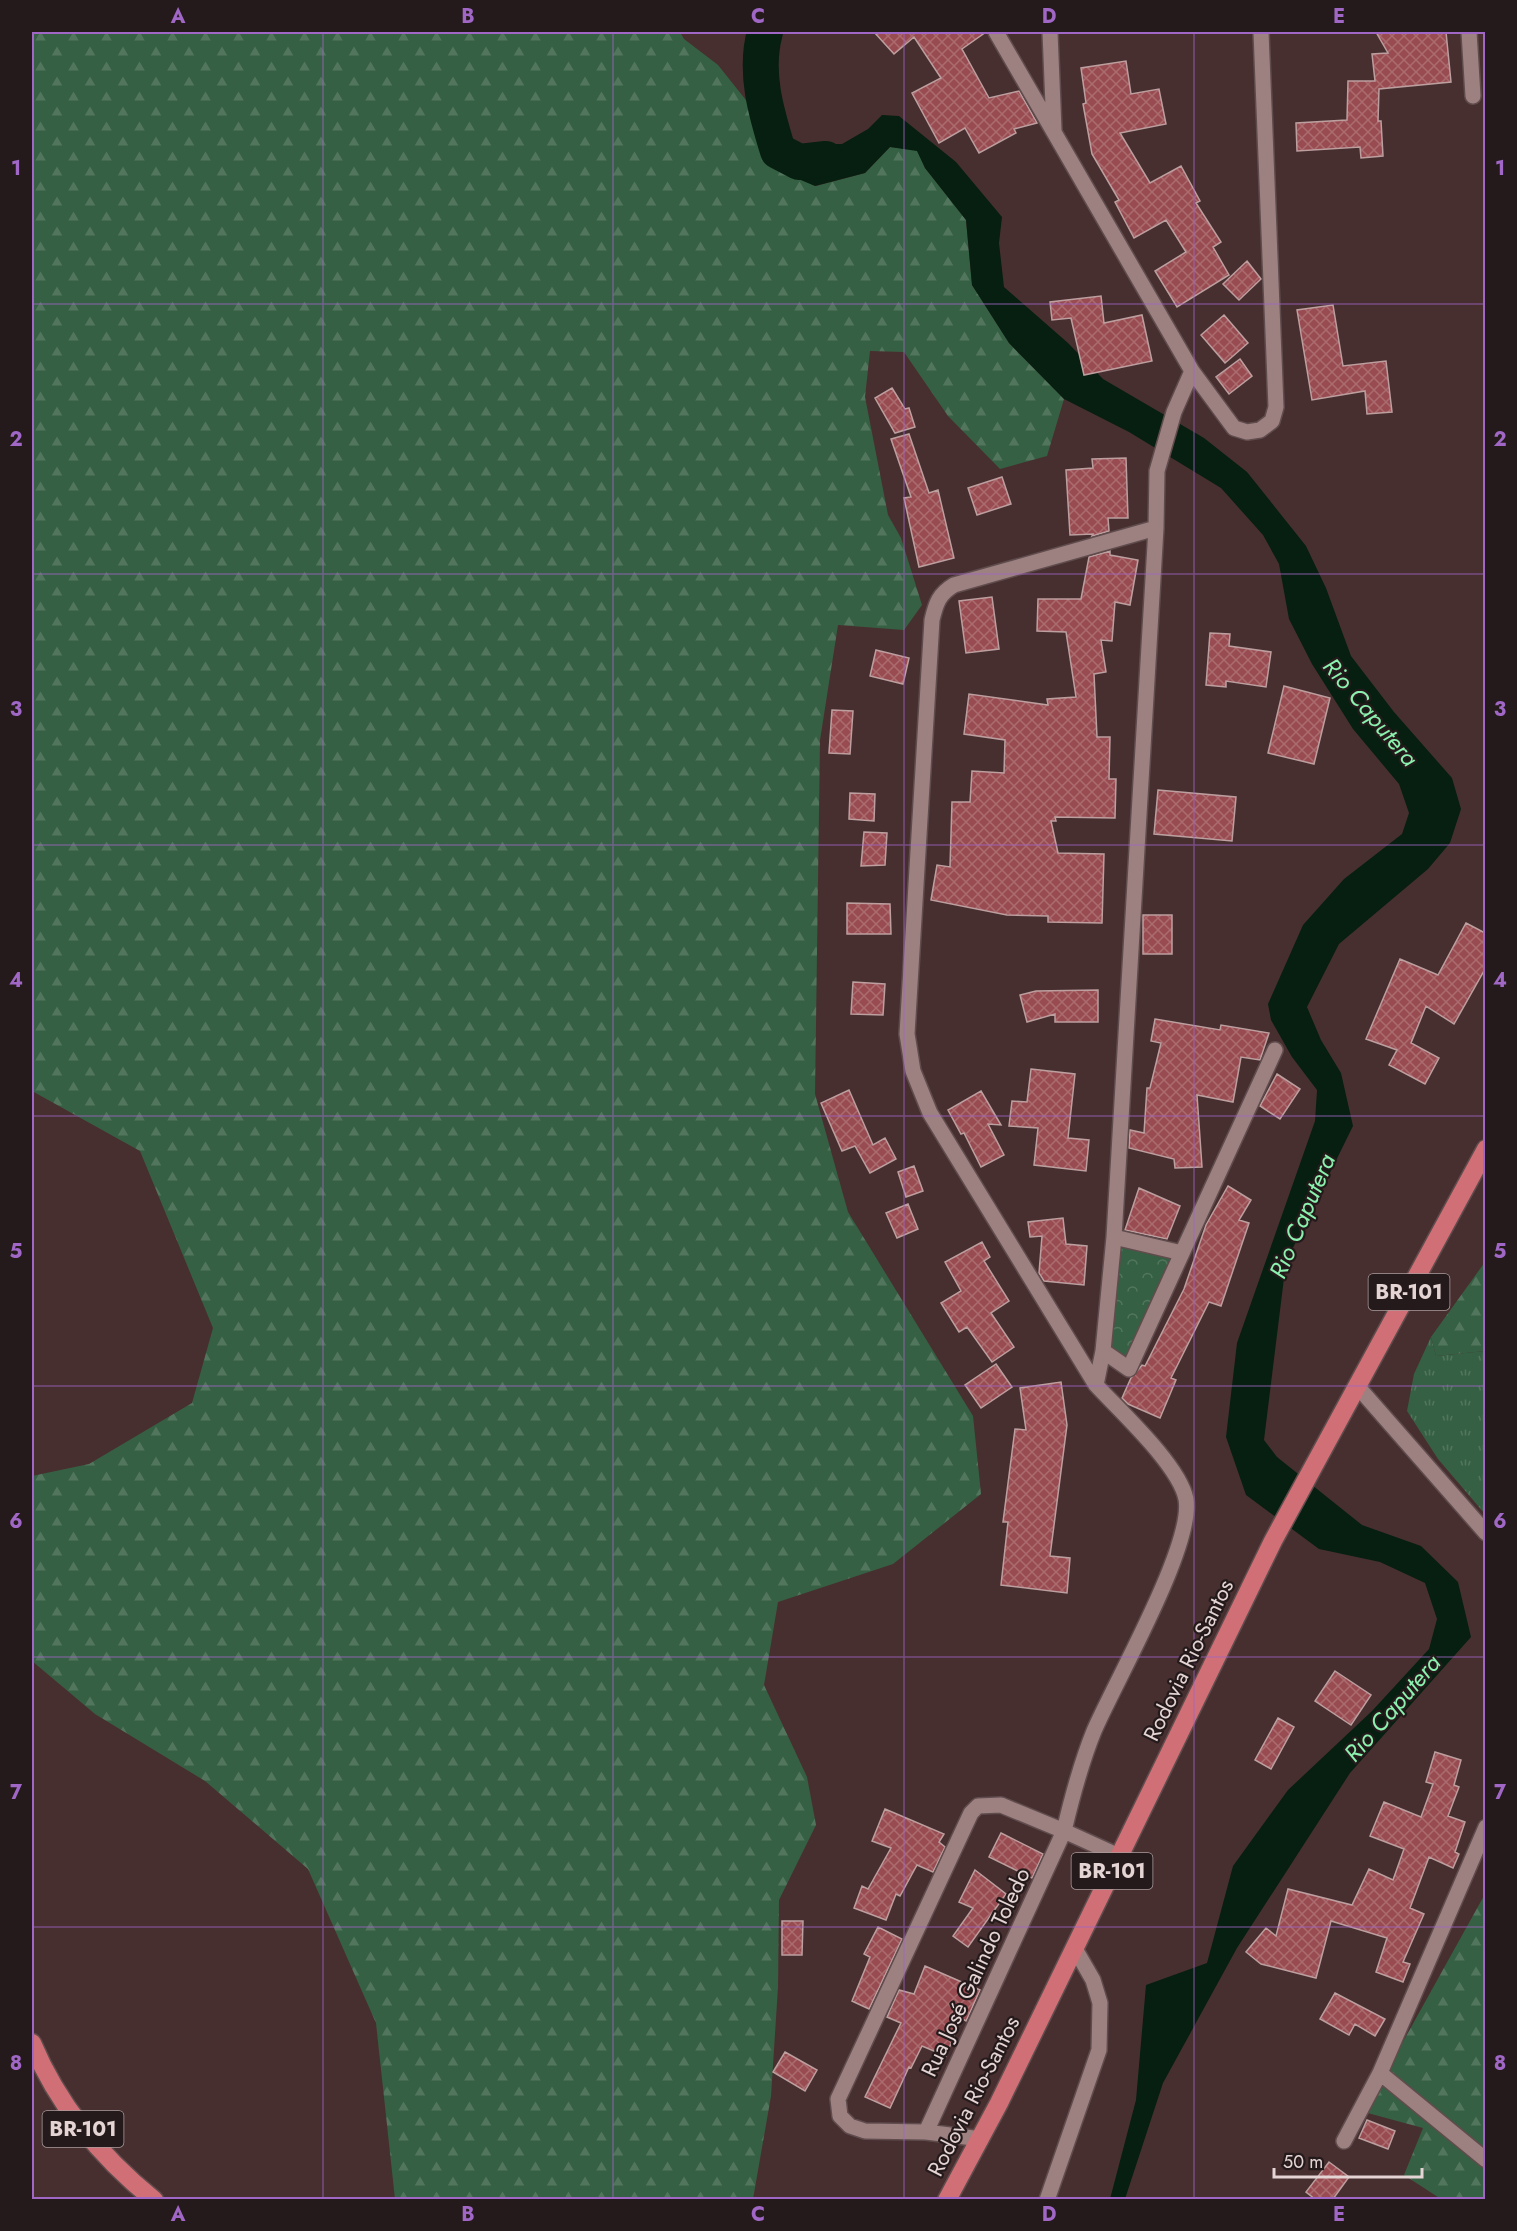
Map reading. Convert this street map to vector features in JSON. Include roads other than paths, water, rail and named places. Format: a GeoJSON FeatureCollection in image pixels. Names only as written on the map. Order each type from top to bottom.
{"type":"FeatureCollection","features":[{"type":"Feature","properties":{"kind":"highway","name":"Rodovia Rio-Santos"},"geometry":{"type":"LineString","coordinates":[[947,2199],[981,2139],[1273,1541],[1485,1149]]}},
{"type":"Feature","properties":{"kind":"highway","name":"BR-101"},"geometry":{"type":"LineString","coordinates":[[32,2043],[43,2069],[87,2135],[125,2176],[154,2199]]}},
{"type":"Feature","properties":{"kind":"street"},"geometry":{"type":"LineString","coordinates":[[996,32],[1192,371],[1234,428],[1247,432],[1260,430],[1272,422],[1275,396],[1261,32]]}},
{"type":"Feature","properties":{"kind":"street"},"geometry":{"type":"LineString","coordinates":[[1050,32],[1054,132]]}},
{"type":"Feature","properties":{"kind":"street"},"geometry":{"type":"LineString","coordinates":[[1469,32],[1473,96]]}},
{"type":"Feature","properties":{"kind":"street"},"geometry":{"type":"LineString","coordinates":[[1096,1385],[1103,1351],[1114,1237],[1156,528],[1157,471],[1174,412],[1192,371]]}},
{"type":"Feature","properties":{"kind":"street","name":"Rua José Galindo Toledo"},"geometry":{"type":"LineString","coordinates":[[926,2132],[1064,1831],[1075,1783],[1094,1731],[1166,1580],[1183,1531],[1186,1501],[1179,1480],[1096,1385],[930,1113],[913,1071],[907,1034],[932,620],[937,601],[943,592],[954,585],[1156,528]]}},
{"type":"Feature","properties":{"kind":"street"},"geometry":{"type":"LineString","coordinates":[[1103,1351],[1129,1369],[1275,1050]]}},
{"type":"Feature","properties":{"kind":"street"},"geometry":{"type":"LineString","coordinates":[[1114,1237],[1182,1253]]}},
{"type":"Feature","properties":{"kind":"street"},"geometry":{"type":"LineString","coordinates":[[1358,1387],[1485,1533]]}},
{"type":"Feature","properties":{"kind":"street"},"geometry":{"type":"LineString","coordinates":[[981,2139],[926,2132],[865,2131],[850,2126],[840,2116],[838,2099],[971,1813],[978,1806],[1001,1805],[1119,1856]]}},
{"type":"Feature","properties":{"kind":"street"},"geometry":{"type":"LineString","coordinates":[[1344,2142],[1380,2073],[1485,1827]]}},
{"type":"Feature","properties":{"kind":"street"},"geometry":{"type":"LineString","coordinates":[[1047,2199],[1099,2050],[1100,2003],[1093,1980],[1074,1947]]}},
{"type":"Feature","properties":{"kind":"street"},"geometry":{"type":"LineString","coordinates":[[1380,2073],[1485,2160]]}},
{"type":"Feature","properties":{"kind":"water"},"geometry":{"type":"Polygon","coordinates":[[[882,115],[899,116],[956,162],[1002,217],[999,243],[1004,287],[1068,343],[1103,379],[1204,438],[1247,472],[1306,546],[1326,588],[1351,656],[1394,712],[1452,778],[1461,809],[1450,843],[1428,869],[1339,944],[1307,1007],[1321,1040],[1341,1073],[1353,1126],[1286,1262],[1264,1440],[1277,1457],[1362,1525],[1421,1546],[1458,1582],[1471,1637],[1350,1773],[1237,1948],[1163,2083],[1125,2199],[1110,2199],[1136,2100],[1146,1985],[1207,1963],[1233,1866],[1288,1790],[1372,1711],[1429,1649],[1437,1619],[1425,1583],[1380,1562],[1319,1549],[1246,1495],[1226,1437],[1237,1343],[1315,1121],[1317,1090],[1292,1057],[1271,1020],[1268,1004],[1303,925],[1344,879],[1402,834],[1409,813],[1399,784],[1353,729],[1312,664],[1289,619],[1279,564],[1263,535],[1221,488],[1129,432],[1064,399],[1009,343],[972,285],[966,220],[925,168],[917,151],[890,147],[865,173],[815,186],[775,169],[778,151],[808,155],[828,144],[842,144],[868,129],[882,115]]]}},
{"type":"Feature","properties":{"kind":"waterway","name":"Rio Caputera"},"geometry":{"type":"LineString","coordinates":[[765,32],[761,77],[769,122],[778,151],[799,162],[826,159]]}}]}
